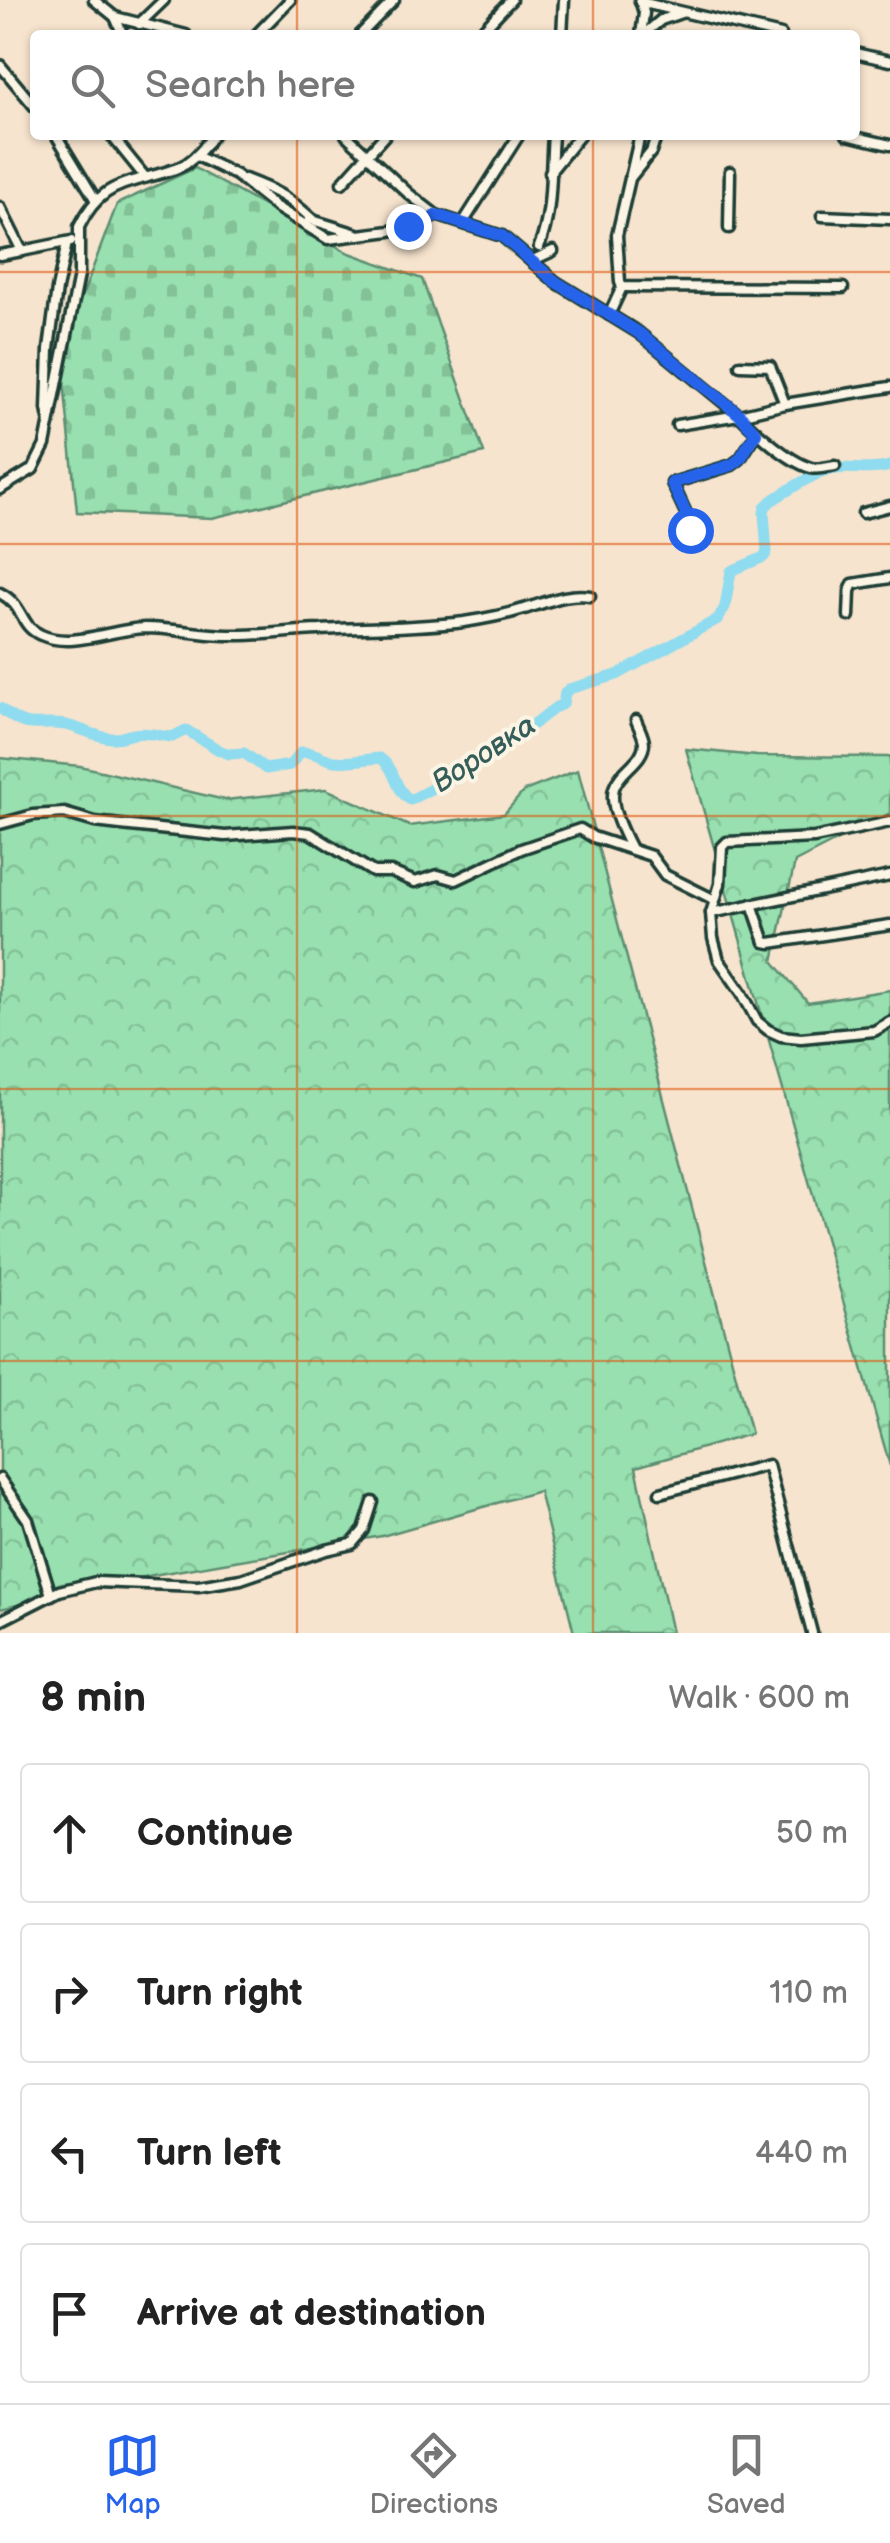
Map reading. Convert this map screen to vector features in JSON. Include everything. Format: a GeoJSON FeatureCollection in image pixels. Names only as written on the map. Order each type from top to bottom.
{"type":"FeatureCollection","features":[{"type":"Feature","properties":{"kind":"street"},"geometry":{"type":"LineString","coordinates":[[95,0],[115,17],[165,30]]}},
{"type":"Feature","properties":{"kind":"street"},"geometry":{"type":"LineString","coordinates":[[139,24],[164,0]]}},
{"type":"Feature","properties":{"kind":"street"},"geometry":{"type":"LineString","coordinates":[[261,30],[290,0]]}},
{"type":"Feature","properties":{"kind":"street"},"geometry":{"type":"LineString","coordinates":[[365,30],[394,0]]}},
{"type":"Feature","properties":{"kind":"street"},"geometry":{"type":"LineString","coordinates":[[483,30],[511,0]]}},
{"type":"Feature","properties":{"kind":"street"},"geometry":{"type":"LineString","coordinates":[[562,30],[564,0]]}},
{"type":"Feature","properties":{"kind":"street"},"geometry":{"type":"LineString","coordinates":[[640,1],[758,30]]}},
{"type":"Feature","properties":{"kind":"street"},"geometry":{"type":"LineString","coordinates":[[640,1],[642,30]]}},
{"type":"Feature","properties":{"kind":"street"},"geometry":{"type":"LineString","coordinates":[[648,30],[660,20],[682,13]]}},
{"type":"Feature","properties":{"kind":"street"},"geometry":{"type":"LineString","coordinates":[[115,17],[121,30]]}},
{"type":"Feature","properties":{"kind":"street"},"geometry":{"type":"LineString","coordinates":[[860,54],[890,61]]}},
{"type":"Feature","properties":{"kind":"street"},"geometry":{"type":"LineString","coordinates":[[0,65],[30,101]]}},
{"type":"Feature","properties":{"kind":"street"},"geometry":{"type":"LineString","coordinates":[[860,138],[890,144]]}},
{"type":"Feature","properties":{"kind":"street"},"geometry":{"type":"LineString","coordinates":[[59,140],[95,199]]}},
{"type":"Feature","properties":{"kind":"street"},"geometry":{"type":"LineString","coordinates":[[115,140],[145,177]]}},
{"type":"Feature","properties":{"kind":"street"},"geometry":{"type":"LineString","coordinates":[[0,489],[33,469],[45,445],[76,290],[80,227],[95,199],[117,186],[177,168],[196,156],[208,140]]}},
{"type":"Feature","properties":{"kind":"street"},"geometry":{"type":"LineString","coordinates":[[352,140],[436,215],[502,236],[556,282],[639,333],[740,415],[756,433],[811,468],[834,466]]}},
{"type":"Feature","properties":{"kind":"street"},"geometry":{"type":"LineString","coordinates":[[342,183],[380,140]]}},
{"type":"Feature","properties":{"kind":"street"},"geometry":{"type":"LineString","coordinates":[[463,223],[516,140]]}},
{"type":"Feature","properties":{"kind":"street"},"geometry":{"type":"LineString","coordinates":[[539,246],[548,212],[553,140]]}},
{"type":"Feature","properties":{"kind":"street"},"geometry":{"type":"LineString","coordinates":[[550,172],[576,140]]}},
{"type":"Feature","properties":{"kind":"street"},"geometry":{"type":"LineString","coordinates":[[609,315],[622,288],[617,235],[638,140]]}},
{"type":"Feature","properties":{"kind":"street"},"geometry":{"type":"LineString","coordinates":[[632,177],[655,140]]}},
{"type":"Feature","properties":{"kind":"street"},"geometry":{"type":"LineString","coordinates":[[196,156],[278,192],[313,220]]}},
{"type":"Feature","properties":{"kind":"street"},"geometry":{"type":"LineString","coordinates":[[728,228],[730,172]]}},
{"type":"Feature","properties":{"kind":"street"},"geometry":{"type":"LineString","coordinates":[[236,175],[328,239],[390,231],[428,222],[436,215]]}},
{"type":"Feature","properties":{"kind":"street"},"geometry":{"type":"LineString","coordinates":[[0,206],[22,251]]}},
{"type":"Feature","properties":{"kind":"street"},"geometry":{"type":"LineString","coordinates":[[290,215],[359,235]]}},
{"type":"Feature","properties":{"kind":"street"},"geometry":{"type":"LineString","coordinates":[[822,216],[890,219]]}},
{"type":"Feature","properties":{"kind":"street"},"geometry":{"type":"LineString","coordinates":[[0,256],[80,238]]}},
{"type":"Feature","properties":{"kind":"street"},"geometry":{"type":"LineString","coordinates":[[50,424],[49,349],[67,243]]}},
{"type":"Feature","properties":{"kind":"street"},"geometry":{"type":"LineString","coordinates":[[530,261],[553,251]]}},
{"type":"Feature","properties":{"kind":"street"},"geometry":{"type":"LineString","coordinates":[[622,288],[843,288]]}},
{"type":"Feature","properties":{"kind":"street"},"geometry":{"type":"LineString","coordinates":[[740,365],[770,366],[784,404]]}},
{"type":"Feature","properties":{"kind":"street"},"geometry":{"type":"LineString","coordinates":[[677,425],[890,387]]}},
{"type":"Feature","properties":{"kind":"street"},"geometry":{"type":"LineString","coordinates":[[679,536],[692,526],[672,483],[732,465],[756,433]]}},
{"type":"Feature","properties":{"kind":"street"},"geometry":{"type":"LineString","coordinates":[[863,513],[890,506]]}},
{"type":"Feature","properties":{"kind":"street"},"geometry":{"type":"LineString","coordinates":[[849,616],[853,584],[890,578]]}},
{"type":"Feature","properties":{"kind":"street"},"geometry":{"type":"LineString","coordinates":[[0,593],[22,612],[24,623],[31,630],[66,641],[148,628],[271,635],[465,622],[568,596],[590,596]]}},
{"type":"Feature","properties":{"kind":"street"},"geometry":{"type":"LineString","coordinates":[[631,849],[615,808],[614,788],[641,755],[644,742],[636,720]]}},
{"type":"Feature","properties":{"kind":"street"},"geometry":{"type":"LineString","coordinates":[[0,824],[33,815],[64,813],[120,826],[225,836],[310,832],[374,872],[392,872],[415,882],[438,875],[456,880],[521,849],[580,829],[651,856],[665,875],[715,900]]}},
{"type":"Feature","properties":{"kind":"street"},"geometry":{"type":"LineString","coordinates":[[890,822],[814,838],[728,842],[722,847],[720,884],[711,913],[718,960],[757,1021],[768,1030],[801,1038],[874,1030],[890,1022]]}},
{"type":"Feature","properties":{"kind":"street"},"geometry":{"type":"LineString","coordinates":[[711,913],[890,876]]}},
{"type":"Feature","properties":{"kind":"street"},"geometry":{"type":"LineString","coordinates":[[752,904],[760,933],[770,944],[890,926]]}},
{"type":"Feature","properties":{"kind":"street"},"geometry":{"type":"LineString","coordinates":[[660,1493],[768,1465],[812,1633]]}},
{"type":"Feature","properties":{"kind":"street"},"geometry":{"type":"LineString","coordinates":[[0,1479],[28,1520],[52,1595]]}},
{"type":"Feature","properties":{"kind":"street"},"geometry":{"type":"LineString","coordinates":[[0,1621],[52,1595],[96,1582],[198,1586],[240,1579],[352,1544],[364,1530],[373,1502]]}},
{"type":"Feature","properties":{"kind":"green space"},"geometry":{"type":"Polygon","coordinates":[[[195,168],[347,252],[422,279],[484,453],[212,518],[77,512],[61,352],[117,204],[195,168]]]}},
{"type":"Feature","properties":{"kind":"green space"},"geometry":{"type":"Polygon","coordinates":[[[686,749],[757,756],[890,757],[890,813],[795,862],[773,961],[808,1003],[890,990],[890,1466],[686,749]]]}},
{"type":"Feature","properties":{"kind":"green space"},"geometry":{"type":"Polygon","coordinates":[[[0,758],[80,766],[225,800],[326,789],[409,826],[504,814],[524,791],[578,770],[751,1434],[636,1467],[672,1633],[574,1633],[539,1491],[382,1536],[153,1575],[0,1609],[0,758]]]}},
{"type":"Feature","properties":{"kind":"waterway","name":"Воровка"},"geometry":{"type":"LineString","coordinates":[[0,708],[26,723],[66,725],[111,738],[143,733],[172,737],[186,730],[229,754],[244,753],[266,769],[290,765],[301,752],[341,761],[380,758],[410,800],[490,758],[501,742],[563,704],[569,689],[617,675],[718,619],[725,607],[731,571],[764,557],[767,552],[764,513],[771,501],[826,471],[890,466]]}},
{"type":"Feature","properties":{"kind":"route"},"geometry":{"type":"LineString","coordinates":[[408,226],[428,222],[436,215],[502,236],[556,282],[639,333],[740,415],[756,433],[740,459],[672,483],[692,526],[690,530]]}}]}
